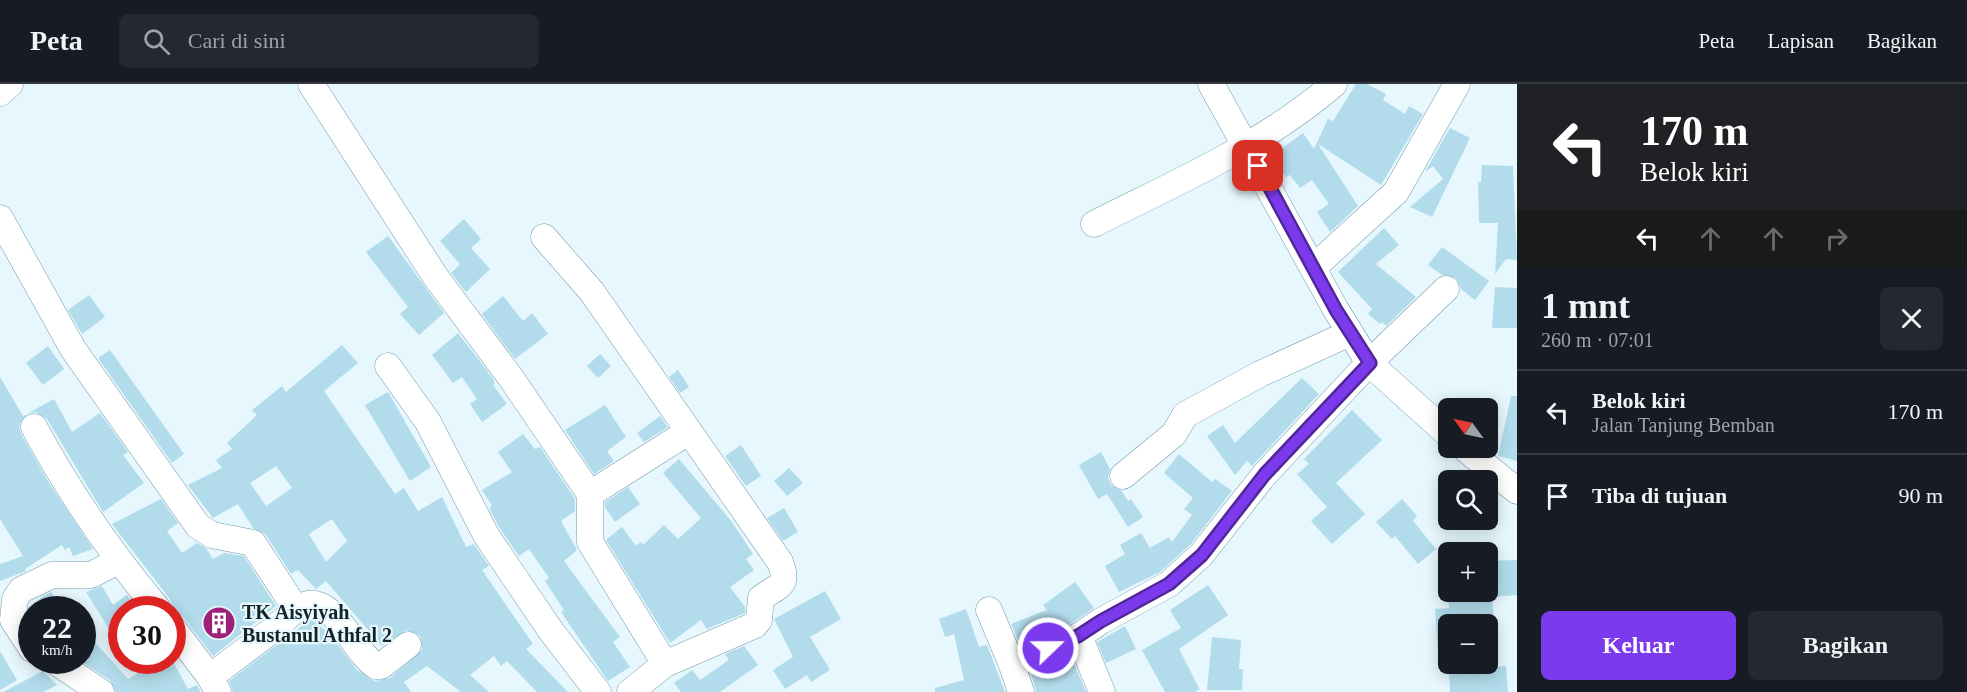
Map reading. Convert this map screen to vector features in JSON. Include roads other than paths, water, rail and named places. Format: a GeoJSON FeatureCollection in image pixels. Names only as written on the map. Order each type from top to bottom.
{"type":"FeatureCollection","features":[{"type":"Feature","properties":{"kind":"street"},"geometry":{"type":"LineString","coordinates":[[0,93],[10,84]]}},
{"type":"Feature","properties":{"kind":"street"},"geometry":{"type":"LineString","coordinates":[[311,84],[361,166],[435,276],[511,378],[590,494],[590,542],[665,664]]}},
{"type":"Feature","properties":{"kind":"street"},"geometry":{"type":"LineString","coordinates":[[1211,84],[1350,333],[1370,363],[1438,425]]}},
{"type":"Feature","properties":{"kind":"street"},"geometry":{"type":"LineString","coordinates":[[1094,224],[1247,146],[1300,113],[1334,84]]}},
{"type":"Feature","properties":{"kind":"street"},"geometry":{"type":"LineString","coordinates":[[1313,268],[1396,192],[1458,84]]}},
{"type":"Feature","properties":{"kind":"street"},"geometry":{"type":"LineString","coordinates":[[0,218],[73,349],[198,526],[212,535],[253,543],[296,609]]}},
{"type":"Feature","properties":{"kind":"street"},"geometry":{"type":"LineString","coordinates":[[543,237],[592,292],[780,562],[785,580],[761,598],[759,620],[755,625],[665,664],[636,690]]}},
{"type":"Feature","properties":{"kind":"street"},"geometry":{"type":"LineString","coordinates":[[1012,665],[1078,636],[1169,584],[1202,555],[1265,474],[1370,363],[1446,290]]}},
{"type":"Feature","properties":{"kind":"street"},"geometry":{"type":"LineString","coordinates":[[1123,476],[1174,434],[1185,415],[1260,374],[1350,333]]}},
{"type":"Feature","properties":{"kind":"street"},"geometry":{"type":"LineString","coordinates":[[388,366],[428,422],[486,535],[551,632],[598,692]]}},
{"type":"Feature","properties":{"kind":"street"},"geometry":{"type":"LineString","coordinates":[[34,427],[60,473],[118,561],[147,596]]}},
{"type":"Feature","properties":{"kind":"street"},"geometry":{"type":"LineString","coordinates":[[590,494],[688,432]]}},
{"type":"Feature","properties":{"kind":"street"},"geometry":{"type":"LineString","coordinates":[[1476,458],[1517,491]]}},
{"type":"Feature","properties":{"kind":"street"},"geometry":{"type":"LineString","coordinates":[[18,628],[13,620],[15,599],[21,590],[52,575],[91,575],[118,561]]}},
{"type":"Feature","properties":{"kind":"street"},"geometry":{"type":"LineString","coordinates":[[186,646],[214,684],[296,609],[310,603],[320,606],[342,625],[376,666],[381,666],[408,645]]}},
{"type":"Feature","properties":{"kind":"street"},"geometry":{"type":"LineString","coordinates":[[989,610],[1021,692]]}},
{"type":"Feature","properties":{"kind":"street"},"geometry":{"type":"LineString","coordinates":[[0,636],[18,643]]}},
{"type":"Feature","properties":{"kind":"street"},"geometry":{"type":"LineString","coordinates":[[1078,636],[1102,692]]}},
{"type":"Feature","properties":{"kind":"street"},"geometry":{"type":"LineString","coordinates":[[74,674],[101,692]]}},
{"type":"Feature","properties":{"kind":"place","name":"TK Aisyiyah Bustanul Athfal 2"},"geometry":{"type":"Point","coordinates":[219,623]}}]}
